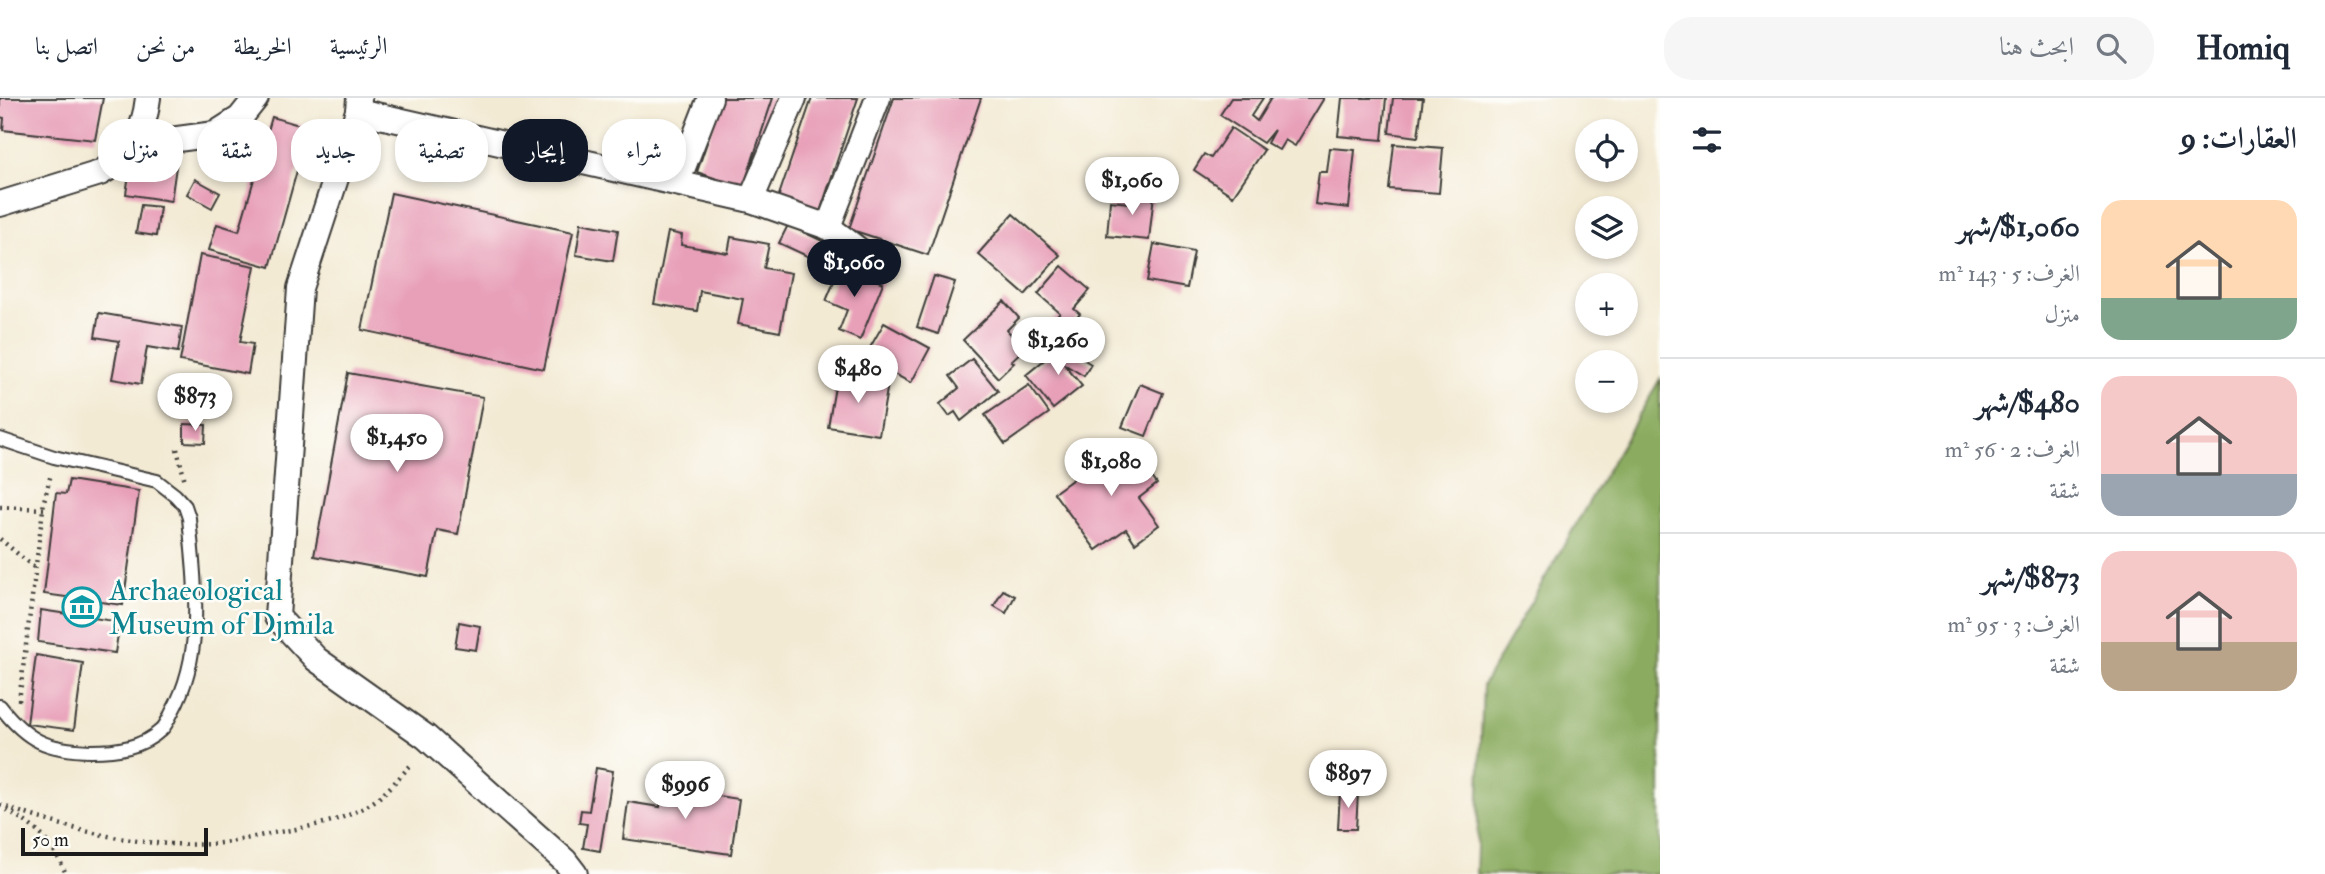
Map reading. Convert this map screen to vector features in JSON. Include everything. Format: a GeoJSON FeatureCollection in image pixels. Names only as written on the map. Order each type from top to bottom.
{"type":"FeatureCollection","features":[{"type":"Feature","properties":{"kind":"street"},"geometry":{"type":"LineString","coordinates":[[144,119],[148,98]]}},
{"type":"Feature","properties":{"kind":"street"},"geometry":{"type":"LineString","coordinates":[[183,138],[215,134],[240,118],[256,98]]}},
{"type":"Feature","properties":{"kind":"street"},"geometry":{"type":"LineString","coordinates":[[677,183],[710,98]]}},
{"type":"Feature","properties":{"kind":"street"},"geometry":{"type":"LineString","coordinates":[[751,200],[794,98]]}},
{"type":"Feature","properties":{"kind":"street"},"geometry":{"type":"LineString","coordinates":[[828,227],[878,98]]}},
{"type":"Feature","properties":{"kind":"street"},"geometry":{"type":"LineString","coordinates":[[575,874],[565,861],[426,737],[316,659],[277,617],[300,288],[358,104],[751,200],[828,227],[864,254]]}},
{"type":"Feature","properties":{"kind":"street"},"geometry":{"type":"LineString","coordinates":[[0,204],[98,174]]}},
{"type":"Feature","properties":{"kind":"lane"},"geometry":{"type":"LineString","coordinates":[[0,439],[54,457],[157,481],[175,495],[185,506],[189,518],[196,592],[186,679],[177,704],[162,729],[146,740],[119,751],[56,748],[40,744],[16,726],[0,706]]}},
{"type":"Feature","properties":{"kind":"path"},"geometry":{"type":"LineString","coordinates":[[16,726],[44,509],[54,457]]}},
{"type":"Feature","properties":{"kind":"path"},"geometry":{"type":"LineString","coordinates":[[0,507],[44,509]]}},
{"type":"Feature","properties":{"kind":"path"},"geometry":{"type":"LineString","coordinates":[[0,539],[36,569]]}},
{"type":"Feature","properties":{"kind":"path"},"geometry":{"type":"LineString","coordinates":[[0,806],[64,827],[111,838],[158,845],[212,844],[297,829],[352,815],[373,803],[412,763]]}},
{"type":"Feature","properties":{"kind":"path"},"geometry":{"type":"LineString","coordinates":[[0,806],[40,832],[59,858],[66,874]]}},
{"type":"Feature","properties":{"kind":"green space"},"geometry":{"type":"Polygon","coordinates":[[[1660,379],[1660,874],[1476,874],[1483,685],[1660,379]]]}},
{"type":"Feature","properties":{"kind":"building"},"geometry":{"type":"Polygon","coordinates":[[[0,98],[103,98],[95,140],[3,130],[4,118],[0,117],[0,98]]]}},
{"type":"Feature","properties":{"kind":"building"},"geometry":{"type":"Polygon","coordinates":[[[722,98],[773,98],[743,188],[697,172],[722,98]]]}},
{"type":"Feature","properties":{"kind":"building"},"geometry":{"type":"Polygon","coordinates":[[[812,98],[858,98],[819,215],[777,201],[812,98]]]}},
{"type":"Feature","properties":{"kind":"building"},"geometry":{"type":"Polygon","coordinates":[[[894,98],[981,98],[928,255],[849,229],[894,98]]]}},
{"type":"Feature","properties":{"kind":"building"},"geometry":{"type":"Polygon","coordinates":[[[1231,98],[1263,98],[1251,116],[1257,121],[1271,98],[1324,98],[1295,146],[1285,140],[1279,150],[1267,143],[1274,130],[1263,143],[1220,115],[1231,98]]]}},
{"type":"Feature","properties":{"kind":"building"},"geometry":{"type":"Polygon","coordinates":[[[1342,98],[1386,98],[1382,140],[1338,136],[1342,98]]]}},
{"type":"Feature","properties":{"kind":"building"},"geometry":{"type":"Polygon","coordinates":[[[1393,98],[1423,98],[1418,137],[1389,133],[1393,98]]]}},
{"type":"Feature","properties":{"kind":"building"},"geometry":{"type":"Polygon","coordinates":[[[272,117],[291,123],[291,182],[294,182],[270,267],[209,250],[217,224],[239,231],[253,182],[277,182],[277,119],[272,117]]]}},
{"type":"Feature","properties":{"kind":"building"},"geometry":{"type":"Polygon","coordinates":[[[1231,128],[1264,150],[1233,196],[1194,170],[1204,154],[1211,158],[1231,128]]]}},
{"type":"Feature","properties":{"kind":"building"},"geometry":{"type":"Polygon","coordinates":[[[1394,144],[1443,148],[1439,193],[1389,189],[1394,144]]]}},
{"type":"Feature","properties":{"kind":"building"},"geometry":{"type":"Polygon","coordinates":[[[1330,148],[1355,150],[1349,208],[1315,204],[1319,172],[1327,172],[1330,148]]]}},
{"type":"Feature","properties":{"kind":"building"},"geometry":{"type":"Polygon","coordinates":[[[195,179],[220,193],[212,208],[187,194],[195,179]]]}},
{"type":"Feature","properties":{"kind":"building"},"geometry":{"type":"Polygon","coordinates":[[[128,182],[174,182],[171,201],[126,194],[128,182]]]}},
{"type":"Feature","properties":{"kind":"building"},"geometry":{"type":"Polygon","coordinates":[[[1130,191],[1154,194],[1149,240],[1107,236],[1110,201],[1129,203],[1130,191]]]}},
{"type":"Feature","properties":{"kind":"building"},"geometry":{"type":"Polygon","coordinates":[[[391,193],[573,232],[544,369],[362,330],[391,193]]]}},
{"type":"Feature","properties":{"kind":"building"},"geometry":{"type":"Polygon","coordinates":[[[141,205],[160,207],[156,236],[136,233],[141,205]]]}},
{"type":"Feature","properties":{"kind":"building"},"geometry":{"type":"Polygon","coordinates":[[[1013,214],[1060,255],[1025,295],[978,254],[1013,214]]]}},
{"type":"Feature","properties":{"kind":"building"},"geometry":{"type":"Polygon","coordinates":[[[581,223],[618,230],[613,261],[576,255],[581,223]]]}},
{"type":"Feature","properties":{"kind":"building"},"geometry":{"type":"Polygon","coordinates":[[[788,225],[831,245],[822,263],[779,243],[788,225]]]}},
{"type":"Feature","properties":{"kind":"building"},"geometry":{"type":"Polygon","coordinates":[[[668,232],[682,235],[681,245],[728,253],[731,237],[769,244],[764,268],[791,273],[780,332],[738,324],[743,299],[700,291],[697,311],[654,304],[668,232]]]}},
{"type":"Feature","properties":{"kind":"building"},"geometry":{"type":"Polygon","coordinates":[[[1154,244],[1194,252],[1187,288],[1147,281],[1154,244]]]}},
{"type":"Feature","properties":{"kind":"building"},"geometry":{"type":"Polygon","coordinates":[[[200,255],[255,266],[240,342],[253,344],[248,374],[180,361],[200,255]]]}},
{"type":"Feature","properties":{"kind":"building"},"geometry":{"type":"Polygon","coordinates":[[[841,265],[883,283],[860,340],[839,331],[847,310],[826,301],[841,265]]]}},
{"type":"Feature","properties":{"kind":"building"},"geometry":{"type":"Polygon","coordinates":[[[1062,266],[1090,290],[1074,309],[1080,314],[1064,333],[1051,322],[1060,313],[1038,294],[1062,266]]]}},
{"type":"Feature","properties":{"kind":"building"},"geometry":{"type":"Polygon","coordinates":[[[934,276],[955,282],[938,334],[917,327],[934,276]]]}},
{"type":"Feature","properties":{"kind":"building"},"geometry":{"type":"Polygon","coordinates":[[[1004,301],[1019,318],[1007,330],[1024,349],[998,378],[963,340],[1004,301]]]}},
{"type":"Feature","properties":{"kind":"building"},"geometry":{"type":"Polygon","coordinates":[[[99,313],[182,327],[178,352],[147,347],[141,384],[112,379],[119,341],[95,337],[99,313]]]}},
{"type":"Feature","properties":{"kind":"building"},"geometry":{"type":"Polygon","coordinates":[[[884,323],[930,348],[911,383],[864,358],[884,323]]]}},
{"type":"Feature","properties":{"kind":"building"},"geometry":{"type":"Polygon","coordinates":[[[1068,350],[1091,364],[1084,376],[1064,364],[1082,386],[1053,409],[1026,375],[1054,352],[1061,360],[1068,350]]]}},
{"type":"Feature","properties":{"kind":"building"},"geometry":{"type":"Polygon","coordinates":[[[972,359],[998,391],[961,421],[955,412],[949,416],[940,404],[959,388],[950,376],[972,359]]]}},
{"type":"Feature","properties":{"kind":"building"},"geometry":{"type":"Polygon","coordinates":[[[348,373],[483,397],[458,534],[437,530],[428,577],[314,556],[348,373]]]}},
{"type":"Feature","properties":{"kind":"building"},"geometry":{"type":"Polygon","coordinates":[[[837,375],[888,384],[879,435],[828,427],[837,375]]]}},
{"type":"Feature","properties":{"kind":"building"},"geometry":{"type":"Polygon","coordinates":[[[1140,384],[1163,393],[1146,436],[1122,427],[1140,384]]]}},
{"type":"Feature","properties":{"kind":"building"},"geometry":{"type":"Polygon","coordinates":[[[1029,385],[1049,413],[1005,444],[985,415],[1029,385]]]}},
{"type":"Feature","properties":{"kind":"building"},"geometry":{"type":"Polygon","coordinates":[[[184,424],[206,425],[205,443],[184,442],[184,424]]]}},
{"type":"Feature","properties":{"kind":"building"},"geometry":{"type":"Polygon","coordinates":[[[1126,441],[1157,484],[1139,498],[1159,525],[1135,543],[1126,529],[1096,550],[1054,493],[1126,441]]]}},
{"type":"Feature","properties":{"kind":"building"},"geometry":{"type":"Polygon","coordinates":[[[69,480],[139,491],[123,605],[44,594],[56,493],[66,494],[69,480]]]}},
{"type":"Feature","properties":{"kind":"building"},"geometry":{"type":"Polygon","coordinates":[[[1003,590],[1015,596],[1006,613],[994,606],[1003,590]]]}},
{"type":"Feature","properties":{"kind":"building"},"geometry":{"type":"Polygon","coordinates":[[[41,610],[120,622],[115,653],[38,642],[41,610]]]}},
{"type":"Feature","properties":{"kind":"building"},"geometry":{"type":"Polygon","coordinates":[[[459,622],[480,626],[476,650],[455,647],[459,622]]]}},
{"type":"Feature","properties":{"kind":"building"},"geometry":{"type":"Polygon","coordinates":[[[36,655],[83,663],[74,730],[27,724],[36,655]]]}},
{"type":"Feature","properties":{"kind":"building"},"geometry":{"type":"Polygon","coordinates":[[[596,768],[613,771],[600,851],[583,848],[587,824],[579,823],[581,810],[589,811],[596,768]]]}},
{"type":"Feature","properties":{"kind":"building"},"geometry":{"type":"Polygon","coordinates":[[[663,788],[739,799],[731,854],[623,839],[628,802],[660,807],[663,788]]]}},
{"type":"Feature","properties":{"kind":"building"},"geometry":{"type":"Polygon","coordinates":[[[1340,791],[1358,792],[1356,829],[1338,829],[1340,791]]]}},
{"type":"Feature","properties":{"kind":"place","name":"Archaeological Museum of Djmila"},"geometry":{"type":"Point","coordinates":[82,607]}}]}
